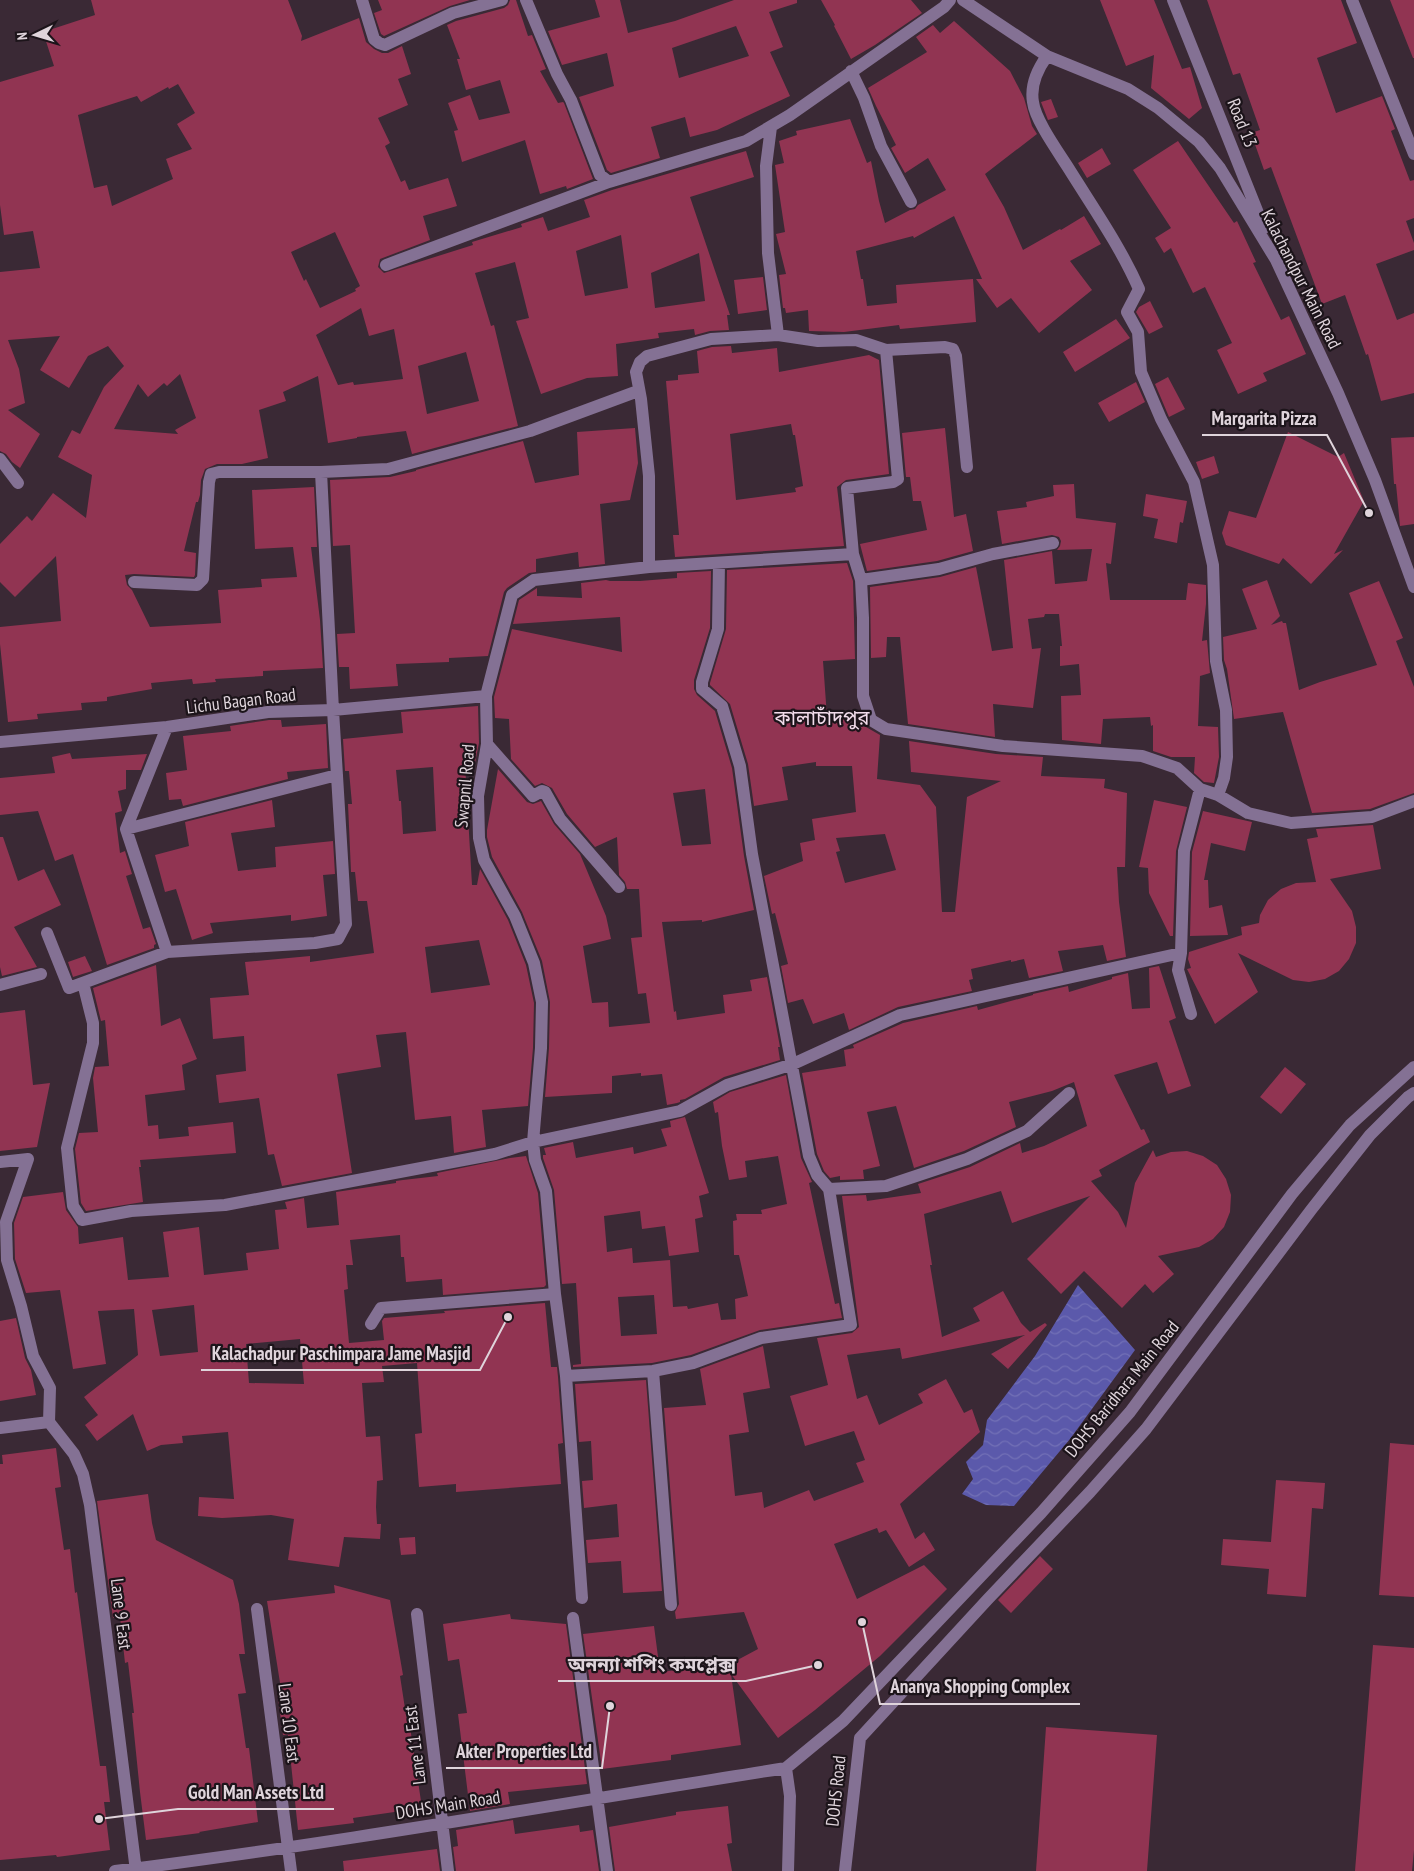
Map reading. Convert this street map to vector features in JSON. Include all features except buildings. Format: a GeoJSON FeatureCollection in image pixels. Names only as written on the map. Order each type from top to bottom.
{"type":"FeatureCollection","features":[{"type":"Feature","properties":{"kind":"street"},"geometry":{"type":"LineString","coordinates":[[362,0],[374,39],[385,45],[454,13],[502,0]]}},
{"type":"Feature","properties":{"kind":"street"},"geometry":{"type":"LineString","coordinates":[[526,0],[557,74],[571,100],[600,175],[609,182]]}},
{"type":"Feature","properties":{"kind":"street"},"geometry":{"type":"LineString","coordinates":[[386,265],[609,182],[746,141],[771,127],[950,0]]}},
{"type":"Feature","properties":{"kind":"street","name":"Kalachandpur Main Road"},"geometry":{"type":"LineString","coordinates":[[963,0],[1047,56],[1128,90],[1158,108],[1199,142],[1225,176],[1276,260],[1338,394],[1367,463],[1414,587]]}},
{"type":"Feature","properties":{"kind":"street","name":"Road 13"},"geometry":{"type":"LineString","coordinates":[[1173,0],[1250,189],[1276,260]]}},
{"type":"Feature","properties":{"kind":"street"},"geometry":{"type":"LineString","coordinates":[[1352,0],[1414,154]]}},
{"type":"Feature","properties":{"kind":"street"},"geometry":{"type":"LineString","coordinates":[[1047,56],[1032,84],[1033,104],[1046,133],[1120,248],[1139,289],[1127,312],[1138,332],[1141,372],[1161,419],[1194,482],[1213,564],[1216,662],[1226,710],[1226,757],[1224,778],[1218,795]]}},
{"type":"Feature","properties":{"kind":"street"},"geometry":{"type":"LineString","coordinates":[[852,71],[881,146],[911,202]]}},
{"type":"Feature","properties":{"kind":"street"},"geometry":{"type":"LineString","coordinates":[[771,127],[766,166],[768,252],[778,335]]}},
{"type":"Feature","properties":{"kind":"street"},"geometry":{"type":"LineString","coordinates":[[650,566],[649,476],[641,399],[636,372],[640,362],[647,356],[711,339],[778,335],[818,341],[856,340],[886,350],[945,346],[953,350],[956,356],[966,467]]}},
{"type":"Feature","properties":{"kind":"street"},"geometry":{"type":"LineString","coordinates":[[886,350],[898,479],[893,482],[847,488],[853,554],[861,580],[863,696],[871,720],[886,728],[1003,746],[1142,756],[1178,768],[1200,789],[1218,795],[1248,813],[1290,824],[1372,817],[1414,801]]}},
{"type":"Feature","properties":{"kind":"street"},"geometry":{"type":"LineString","coordinates":[[134,582],[187,586],[197,585],[203,579],[211,474],[219,472],[321,472],[388,469],[530,431],[638,391]]}},
{"type":"Feature","properties":{"kind":"street"},"geometry":{"type":"LineString","coordinates":[[0,459],[18,483]]}},
{"type":"Feature","properties":{"kind":"street"},"geometry":{"type":"LineString","coordinates":[[47,933],[69,988],[167,952],[315,943],[338,939],[346,924],[321,472]]}},
{"type":"Feature","properties":{"kind":"street"},"geometry":{"type":"LineString","coordinates":[[861,580],[939,569],[1001,552],[1053,543]]}},
{"type":"Feature","properties":{"kind":"street","name":"Swapnil Road"},"geometry":{"type":"LineString","coordinates":[[582,1598],[566,1376],[555,1294],[546,1191],[535,1160],[533,1142],[541,1048],[542,1002],[534,963],[515,916],[484,860],[478,838],[478,796],[487,744],[486,696],[512,595],[534,580],[650,566],[853,554]]}},
{"type":"Feature","properties":{"kind":"street"},"geometry":{"type":"LineString","coordinates":[[566,1376],[653,1371],[693,1363],[762,1338],[851,1326],[829,1189],[817,1175],[809,1156],[752,854],[740,766],[722,706],[702,689],[702,682],[718,629],[720,563]]}},
{"type":"Feature","properties":{"kind":"street","name":"Lichu Bagan Road"},"geometry":{"type":"LineString","coordinates":[[0,742],[167,727],[268,712],[333,710],[486,696]]}},
{"type":"Feature","properties":{"kind":"street"},"geometry":{"type":"LineString","coordinates":[[167,727],[126,829],[167,952]]}},
{"type":"Feature","properties":{"kind":"street"},"geometry":{"type":"LineString","coordinates":[[487,744],[533,796],[542,790],[545,792],[560,819],[619,887]]}},
{"type":"Feature","properties":{"kind":"street"},"geometry":{"type":"LineString","coordinates":[[126,829],[337,774]]}},
{"type":"Feature","properties":{"kind":"street"},"geometry":{"type":"LineString","coordinates":[[1191,1014],[1178,970],[1182,953],[1184,851],[1200,789]]}},
{"type":"Feature","properties":{"kind":"street"},"geometry":{"type":"LineString","coordinates":[[83,983],[93,1023],[93,1043],[67,1148],[73,1206],[82,1220],[131,1212],[225,1205],[495,1154],[533,1142],[680,1111],[728,1085],[793,1064],[900,1015],[1182,953]]}},
{"type":"Feature","properties":{"kind":"street"},"geometry":{"type":"LineString","coordinates":[[0,985],[41,974]]}},
{"type":"Feature","properties":{"kind":"street","name":"DOHS Baridhara Main Road"},"geometry":{"type":"LineString","coordinates":[[786,1768],[843,1721],[1041,1513],[1130,1412],[1303,1180],[1350,1125],[1414,1067]]}},
{"type":"Feature","properties":{"kind":"street"},"geometry":{"type":"LineString","coordinates":[[829,1189],[886,1186],[967,1159],[1027,1131],[1069,1093]]}},
{"type":"Feature","properties":{"kind":"street"},"geometry":{"type":"LineString","coordinates":[[860,1738],[1090,1492],[1146,1429],[1364,1142],[1414,1093]]}},
{"type":"Feature","properties":{"kind":"street"},"geometry":{"type":"LineString","coordinates":[[0,1162],[28,1159],[6,1222],[8,1260],[33,1356],[50,1388],[49,1422],[0,1428]]}},
{"type":"Feature","properties":{"kind":"street"},"geometry":{"type":"LineString","coordinates":[[370,1324],[381,1308],[555,1294]]}},
{"type":"Feature","properties":{"kind":"street"},"geometry":{"type":"LineString","coordinates":[[653,1371],[671,1605]]}},
{"type":"Feature","properties":{"kind":"street","name":"Lane 9 East"},"geometry":{"type":"LineString","coordinates":[[49,1422],[74,1454],[83,1474],[90,1505],[136,1870]]}},
{"type":"Feature","properties":{"kind":"street","name":"Lane 10 East"},"geometry":{"type":"LineString","coordinates":[[257,1609],[291,1871]]}},
{"type":"Feature","properties":{"kind":"street","name":"Lane 11 East"},"geometry":{"type":"LineString","coordinates":[[417,1614],[448,1871]]}},
{"type":"Feature","properties":{"kind":"street"},"geometry":{"type":"LineString","coordinates":[[573,1618],[607,1871]]}},
{"type":"Feature","properties":{"kind":"street","name":"DOHS Road"},"geometry":{"type":"LineString","coordinates":[[843,1721],[860,1738],[845,1871]]}},
{"type":"Feature","properties":{"kind":"street"},"geometry":{"type":"LineString","coordinates":[[786,1768],[790,1796],[788,1871]]}},
{"type":"Feature","properties":{"kind":"street","name":"DOHS Main Road"},"geometry":{"type":"LineString","coordinates":[[115,1871],[136,1870],[442,1824],[597,1797],[786,1768]]}},
{"type":"Feature","properties":{"kind":"water"},"geometry":{"type":"Polygon","coordinates":[[[1078,1285],[1135,1350],[1070,1439],[1014,1506],[986,1505],[962,1494],[973,1479],[966,1462],[983,1445],[987,1420],[1035,1356],[1078,1285]]]}},
{"type":"Feature","properties":{"kind":"place","name":"Margarita Pizza"},"geometry":{"type":"Point","coordinates":[1369,513]}},
{"type":"Feature","properties":{"kind":"place","name":"Kalachadpur Paschimpara Jame Masjid"},"geometry":{"type":"Point","coordinates":[508,1317]}},
{"type":"Feature","properties":{"kind":"place","name":"Ananya Shopping Complex"},"geometry":{"type":"Point","coordinates":[862,1622]}},
{"type":"Feature","properties":{"kind":"place","name":"অনন্যা শপিং কমপ্লেক্স"},"geometry":{"type":"Point","coordinates":[818,1665]}},
{"type":"Feature","properties":{"kind":"place","name":"Akter Properties Ltd"},"geometry":{"type":"Point","coordinates":[610,1706]}},
{"type":"Feature","properties":{"kind":"place","name":"Gold Man Assets Ltd"},"geometry":{"type":"Point","coordinates":[99,1819]}},
{"type":"Feature","properties":{"kind":"district","name":"কালাচাঁদপুর"},"geometry":{"type":"Point","coordinates":[822,718]}}]}
